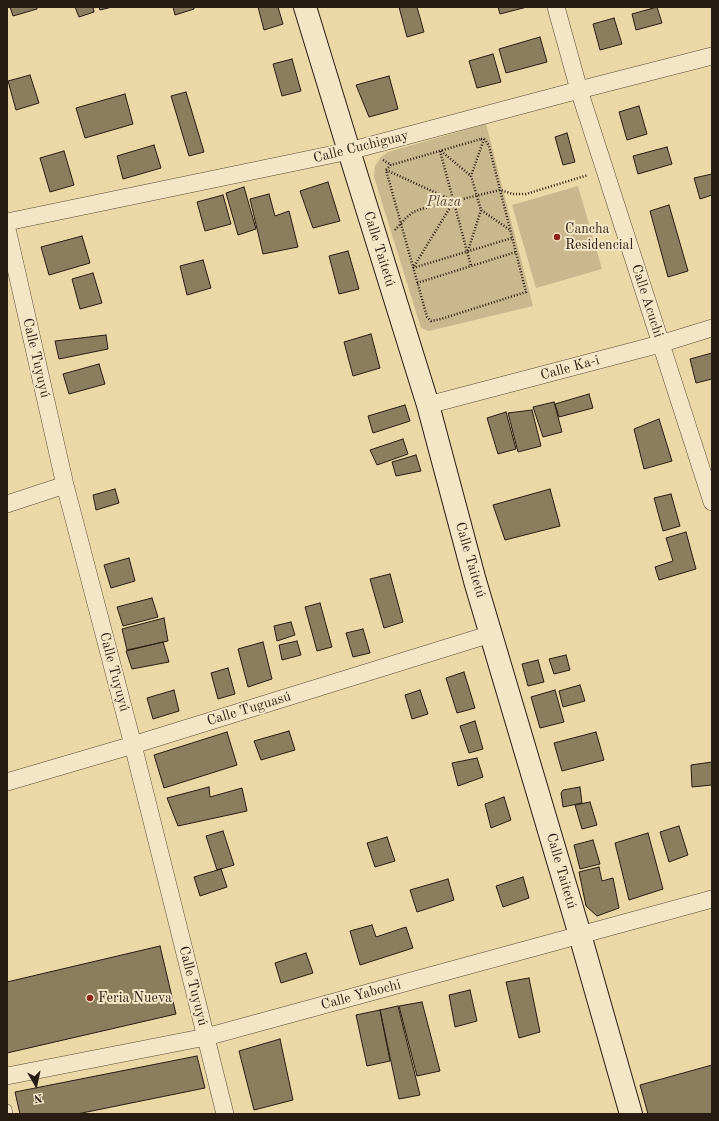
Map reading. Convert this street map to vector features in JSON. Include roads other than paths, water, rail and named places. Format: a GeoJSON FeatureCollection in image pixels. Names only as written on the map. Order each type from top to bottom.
{"type":"FeatureCollection","features":[{"type":"Feature","properties":{"kind":"street","name":"Calle Taitetú"},"geometry":{"type":"LineString","coordinates":[[305,7],[428,405],[475,581],[580,935],[631,1114]]}},
{"type":"Feature","properties":{"kind":"street","name":"Calle Acuchi"},"geometry":{"type":"LineString","coordinates":[[556,7],[579,90],[712,502]]}},
{"type":"Feature","properties":{"kind":"street","name":"Calle Cuchiguay"},"geometry":{"type":"LineString","coordinates":[[7,222],[349,151],[712,56]]}},
{"type":"Feature","properties":{"kind":"street","name":"Calle Tuyuyú"},"geometry":{"type":"LineString","coordinates":[[7,229],[65,484],[133,745],[226,1114]]}},
{"type":"Feature","properties":{"kind":"street","name":"Calle Ka-i"},"geometry":{"type":"LineString","coordinates":[[428,405],[660,344],[712,328]]}},
{"type":"Feature","properties":{"kind":"street"},"geometry":{"type":"LineString","coordinates":[[7,504],[65,484]]}},
{"type":"Feature","properties":{"kind":"street","name":"Calle Tuguasú"},"geometry":{"type":"LineString","coordinates":[[7,782],[133,745],[491,634]]}},
{"type":"Feature","properties":{"kind":"street","name":"Calle Yabochi"},"geometry":{"type":"LineString","coordinates":[[7,1076],[206,1037],[712,899]]}},
{"type":"Feature","properties":{"kind":"lane"},"geometry":{"type":"LineString","coordinates":[[7,1109],[8,1114]]}},
{"type":"Feature","properties":{"kind":"place","name":"Cancha Residencial"},"geometry":{"type":"Point","coordinates":[557,237]}},
{"type":"Feature","properties":{"kind":"place","name":"Feria Nueva"},"geometry":{"type":"Point","coordinates":[90,998]}},
{"type":"Feature","properties":{"kind":"park label","name":"Plaza"},"geometry":{"type":"Point","coordinates":[444,202]}}]}
